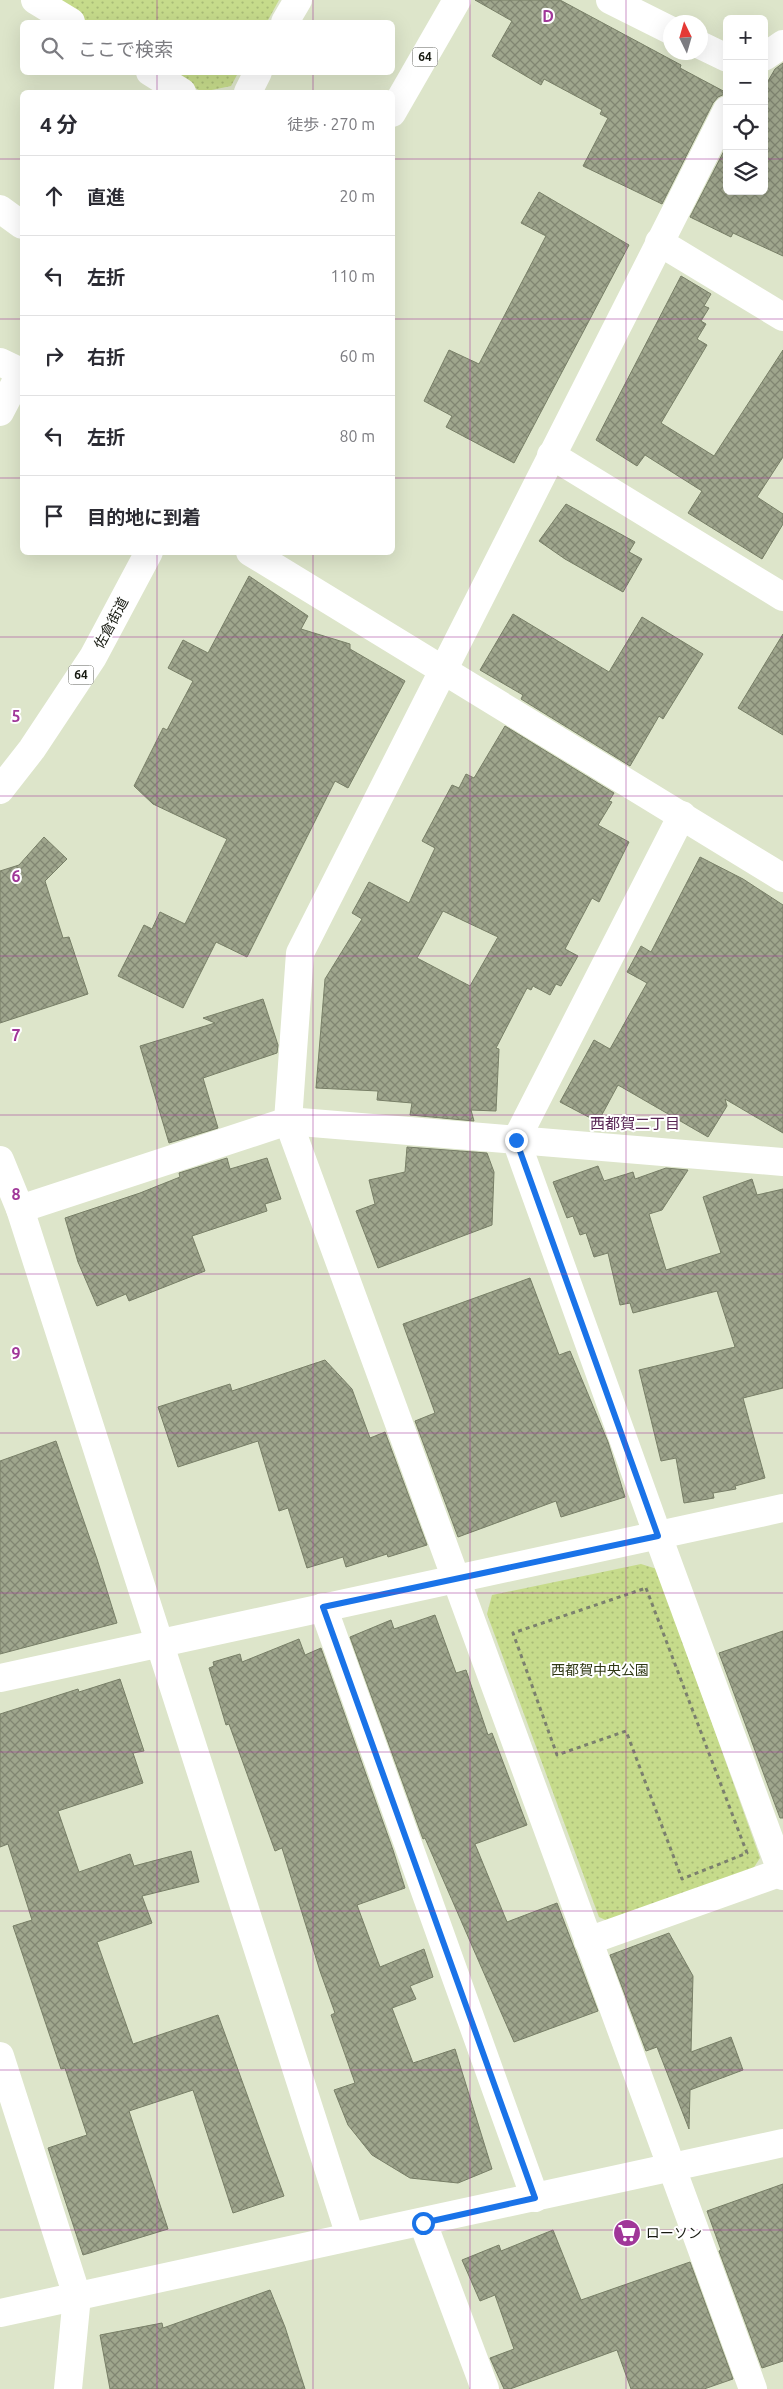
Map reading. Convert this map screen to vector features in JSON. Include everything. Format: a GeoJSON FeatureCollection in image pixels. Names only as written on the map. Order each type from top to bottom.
{"type":"FeatureCollection","features":[{"type":"Feature","properties":{"kind":"street"},"geometry":{"type":"LineString","coordinates":[[35,0],[68,20]]}},
{"type":"Feature","properties":{"kind":"street"},"geometry":{"type":"LineString","coordinates":[[287,20],[298,0]]}},
{"type":"Feature","properties":{"kind":"street","name":"64"},"geometry":{"type":"LineString","coordinates":[[395,108],[457,0]]}},
{"type":"Feature","properties":{"kind":"street"},"geometry":{"type":"LineString","coordinates":[[610,0],[663,26]]}},
{"type":"Feature","properties":{"kind":"street"},"geometry":{"type":"LineString","coordinates":[[768,54],[783,44]]}},
{"type":"Feature","properties":{"kind":"street"},"geometry":{"type":"LineString","coordinates":[[708,49],[723,56]]}},
{"type":"Feature","properties":{"kind":"street"},"geometry":{"type":"LineString","coordinates":[[155,75],[179,90]]}},
{"type":"Feature","properties":{"kind":"street"},"geometry":{"type":"LineString","coordinates":[[249,90],[256,75]]}},
{"type":"Feature","properties":{"kind":"street"},"geometry":{"type":"LineString","coordinates":[[723,118],[551,456],[444,672],[300,953],[288,1122],[753,2389]]}},
{"type":"Feature","properties":{"kind":"street"},"geometry":{"type":"LineString","coordinates":[[0,209],[20,224]]}},
{"type":"Feature","properties":{"kind":"street"},"geometry":{"type":"LineString","coordinates":[[659,242],[783,317]]}},
{"type":"Feature","properties":{"kind":"street"},"geometry":{"type":"LineString","coordinates":[[0,362],[20,372]]}},
{"type":"Feature","properties":{"kind":"street"},"geometry":{"type":"LineString","coordinates":[[0,412],[20,374]]}},
{"type":"Feature","properties":{"kind":"street"},"geometry":{"type":"LineString","coordinates":[[551,456],[783,597]]}},
{"type":"Feature","properties":{"kind":"street","name":"佐倉街道"},"geometry":{"type":"LineString","coordinates":[[0,790],[32,749],[93,657],[147,555]]}},
{"type":"Feature","properties":{"kind":"street"},"geometry":{"type":"LineString","coordinates":[[255,555],[783,878]]}},
{"type":"Feature","properties":{"kind":"street"},"geometry":{"type":"LineString","coordinates":[[588,1941],[782,1874],[516,1140],[682,815]]}},
{"type":"Feature","properties":{"kind":"street"},"geometry":{"type":"LineString","coordinates":[[20,1209],[288,1122],[783,1162]]}},
{"type":"Feature","properties":{"kind":"street"},"geometry":{"type":"LineString","coordinates":[[0,1160],[20,1209],[350,2236]]}},
{"type":"Feature","properties":{"kind":"street"},"geometry":{"type":"LineString","coordinates":[[0,1678],[783,1508]]}},
{"type":"Feature","properties":{"kind":"street"},"geometry":{"type":"LineString","coordinates":[[323,1607],[535,2198]]}},
{"type":"Feature","properties":{"kind":"street"},"geometry":{"type":"LineString","coordinates":[[0,2056],[78,2296],[68,2389]]}},
{"type":"Feature","properties":{"kind":"street"},"geometry":{"type":"LineString","coordinates":[[0,2313],[350,2236],[423,2223],[672,2169],[783,2143]]}},
{"type":"Feature","properties":{"kind":"street"},"geometry":{"type":"LineString","coordinates":[[423,2223],[485,2389]]}},
{"type":"Feature","properties":{"kind":"path"},"geometry":{"type":"LineString","coordinates":[[646,1588],[748,1853],[682,1879],[626,1731],[556,1755],[513,1634],[646,1588]]}},
{"type":"Feature","properties":{"kind":"green space"},"geometry":{"type":"Polygon","coordinates":[[[52,0],[279,0],[268,20],[85,20],[52,0]]]}},
{"type":"Feature","properties":{"kind":"green space"},"geometry":{"type":"Polygon","coordinates":[[[173,75],[237,75],[231,86],[212,90],[199,90],[173,75]]]}},
{"type":"Feature","properties":{"kind":"green space","name":"西都賀中央公園"},"geometry":{"type":"Polygon","coordinates":[[[641,1564],[657,1569],[760,1858],[749,1875],[612,1923],[599,1917],[487,1614],[492,1595],[641,1564]]]}},
{"type":"Feature","properties":{"kind":"building"},"geometry":{"type":"Polygon","coordinates":[[[475,0],[560,0],[663,55],[663,60],[672,60],[681,65],[680,68],[723,91],[723,95],[713,103],[662,204],[583,166],[608,118],[600,114],[602,110],[544,79],[541,85],[492,56],[512,21],[475,0]]]}},
{"type":"Feature","properties":{"kind":"building"},"geometry":{"type":"Polygon","coordinates":[[[783,63],[783,256],[733,233],[731,237],[690,217],[723,153],[723,195],[768,195],[768,81],[775,69],[783,63]]]}},
{"type":"Feature","properties":{"kind":"building"},"geometry":{"type":"Polygon","coordinates":[[[539,192],[629,245],[514,463],[446,427],[452,416],[424,401],[449,350],[479,364],[546,236],[521,223],[539,192]]]}},
{"type":"Feature","properties":{"kind":"building"},"geometry":{"type":"Polygon","coordinates":[[[681,276],[711,294],[704,306],[709,308],[701,321],[706,324],[697,339],[707,345],[661,423],[714,456],[783,350],[783,457],[757,497],[783,514],[783,524],[762,559],[688,513],[702,491],[645,455],[637,466],[596,440],[681,276]]]}},
{"type":"Feature","properties":{"kind":"building"},"geometry":{"type":"Polygon","coordinates":[[[566,504],[635,542],[629,552],[642,559],[623,592],[565,559],[539,541],[566,504]]]}},
{"type":"Feature","properties":{"kind":"building"},"geometry":{"type":"Polygon","coordinates":[[[249,576],[308,616],[301,629],[350,644],[350,649],[405,681],[348,788],[335,781],[247,957],[216,942],[183,1008],[118,976],[144,925],[152,929],[160,912],[185,924],[227,839],[153,804],[134,786],[163,728],[167,730],[193,681],[168,668],[183,640],[208,653],[249,576]]]}},
{"type":"Feature","properties":{"kind":"building"},"geometry":{"type":"Polygon","coordinates":[[[513,614],[609,672],[642,617],[703,654],[663,719],[659,716],[630,766],[521,699],[523,695],[480,670],[513,614]]]}},
{"type":"Feature","properties":{"kind":"building"},"geometry":{"type":"Polygon","coordinates":[[[783,634],[783,735],[738,708],[783,634]]]}},
{"type":"Feature","properties":{"kind":"building"},"geometry":{"type":"Polygon","coordinates":[[[505,726],[614,793],[609,801],[612,802],[598,825],[629,842],[599,902],[592,898],[565,949],[578,956],[561,986],[556,984],[550,995],[533,986],[531,990],[527,988],[496,1048],[499,1049],[496,1111],[471,1110],[474,1121],[410,1115],[412,1103],[377,1100],[378,1091],[316,1088],[325,979],[362,919],[352,913],[369,882],[409,903],[435,848],[422,841],[452,785],[459,788],[466,774],[474,778],[505,726]],[[443,911],[417,958],[470,986],[498,937],[443,911]]]}},
{"type":"Feature","properties":{"kind":"building"},"geometry":{"type":"Polygon","coordinates":[[[44,837],[67,859],[45,881],[63,938],[69,937],[88,994],[0,1023],[0,871],[19,865],[44,837]]]}},
{"type":"Feature","properties":{"kind":"building"},"geometry":{"type":"Polygon","coordinates":[[[700,857],[743,879],[783,905],[783,1133],[725,1099],[727,1106],[708,1137],[618,1085],[598,1122],[560,1102],[594,1040],[610,1049],[647,983],[627,972],[641,946],[651,952],[700,857]]]}},
{"type":"Feature","properties":{"kind":"building"},"geometry":{"type":"Polygon","coordinates":[[[263,999],[278,1045],[277,1053],[203,1078],[218,1128],[169,1143],[140,1046],[215,1023],[203,1018],[263,999]]]}},
{"type":"Feature","properties":{"kind":"building"},"geometry":{"type":"Polygon","coordinates":[[[407,1147],[487,1153],[494,1172],[492,1225],[378,1268],[356,1211],[375,1204],[369,1180],[405,1172],[407,1147]]]}},
{"type":"Feature","properties":{"kind":"building"},"geometry":{"type":"Polygon","coordinates":[[[227,1158],[230,1169],[267,1158],[281,1199],[265,1204],[267,1211],[192,1236],[205,1271],[129,1301],[126,1294],[97,1306],[78,1262],[65,1218],[140,1193],[180,1177],[179,1173],[227,1158]]]}},
{"type":"Feature","properties":{"kind":"building"},"geometry":{"type":"Polygon","coordinates":[[[598,1166],[604,1181],[633,1172],[635,1179],[666,1168],[688,1170],[662,1210],[649,1214],[666,1270],[721,1253],[703,1197],[752,1179],[757,1195],[783,1189],[783,1388],[743,1398],[765,1478],[735,1486],[736,1489],[713,1493],[714,1498],[684,1503],[676,1458],[661,1461],[639,1370],[735,1347],[717,1291],[633,1313],[630,1303],[620,1305],[608,1253],[594,1257],[586,1233],[580,1235],[573,1216],[567,1218],[553,1182],[598,1166]]]}},
{"type":"Feature","properties":{"kind":"building"},"geometry":{"type":"Polygon","coordinates":[[[530,1278],[559,1355],[570,1351],[608,1442],[625,1497],[561,1517],[556,1501],[458,1537],[415,1421],[435,1413],[403,1324],[530,1278]]]}},
{"type":"Feature","properties":{"kind":"building"},"geometry":{"type":"Polygon","coordinates":[[[325,1360],[352,1389],[370,1438],[385,1432],[427,1545],[388,1557],[387,1554],[346,1567],[343,1557],[307,1568],[288,1508],[279,1511],[258,1441],[178,1467],[158,1407],[230,1384],[232,1391],[325,1360]]]}},
{"type":"Feature","properties":{"kind":"building"},"geometry":{"type":"Polygon","coordinates":[[[56,1441],[117,1623],[0,1654],[0,1461],[56,1441]]]}},
{"type":"Feature","properties":{"kind":"building"},"geometry":{"type":"Polygon","coordinates":[[[435,1615],[456,1673],[466,1670],[488,1735],[492,1733],[527,1825],[475,1844],[507,1922],[557,1903],[598,2011],[514,2042],[425,1838],[423,1839],[350,1637],[391,1620],[394,1629],[435,1615]]]}},
{"type":"Feature","properties":{"kind":"building"},"geometry":{"type":"Polygon","coordinates":[[[783,1631],[783,1818],[780,1818],[719,1653],[783,1631]]]}},
{"type":"Feature","properties":{"kind":"building"},"geometry":{"type":"Polygon","coordinates":[[[299,1639],[305,1655],[321,1648],[405,1888],[357,1905],[380,1967],[424,1949],[433,1977],[410,1986],[416,1999],[392,2008],[413,2063],[455,2049],[492,2169],[458,2183],[410,2178],[372,2155],[348,2125],[334,2090],[355,2083],[331,2015],[335,2013],[282,1848],[275,1851],[229,1724],[226,1725],[209,1668],[214,1666],[213,1662],[240,1654],[242,1662],[299,1639]]]}},
{"type":"Feature","properties":{"kind":"building"},"geometry":{"type":"Polygon","coordinates":[[[120,1679],[144,1751],[133,1753],[143,1783],[58,1811],[79,1872],[130,1854],[134,1866],[191,1851],[199,1882],[142,1896],[152,1923],[97,1942],[133,2044],[218,2015],[284,2196],[233,2213],[193,2090],[129,2111],[168,2229],[83,2255],[48,2148],[87,2135],[65,2068],[61,2069],[13,1926],[32,1920],[8,1844],[0,1847],[0,1714],[78,1689],[79,1692],[120,1679]]]}},
{"type":"Feature","properties":{"kind":"building"},"geometry":{"type":"Polygon","coordinates":[[[669,1933],[693,1976],[691,2052],[731,2037],[743,2070],[690,2090],[689,2129],[657,2047],[646,2051],[610,1955],[669,1933]]]}},
{"type":"Feature","properties":{"kind":"building"},"geometry":{"type":"Polygon","coordinates":[[[783,2184],[783,2361],[762,2368],[719,2251],[721,2250],[707,2211],[783,2184]]]}},
{"type":"Feature","properties":{"kind":"building"},"geometry":{"type":"Polygon","coordinates":[[[553,2230],[581,2300],[690,2262],[733,2379],[704,2389],[631,2389],[617,2350],[510,2389],[504,2389],[490,2358],[514,2349],[495,2295],[480,2301],[462,2260],[499,2245],[501,2251],[553,2230]]]}},
{"type":"Feature","properties":{"kind":"building"},"geometry":{"type":"Polygon","coordinates":[[[270,2290],[285,2327],[305,2389],[110,2389],[100,2335],[162,2323],[163,2328],[270,2290]]]}},
{"type":"Feature","properties":{"kind":"place","name":"ローソン"},"geometry":{"type":"Point","coordinates":[627,2233]}},
{"type":"Feature","properties":{"kind":"district","name":"西都賀二丁目"},"geometry":{"type":"Point","coordinates":[635,1124]}},
{"type":"Feature","properties":{"kind":"route"},"geometry":{"type":"LineString","coordinates":[[423,2223],[535,2198],[323,1607],[658,1536],[516,1140]]}}]}
